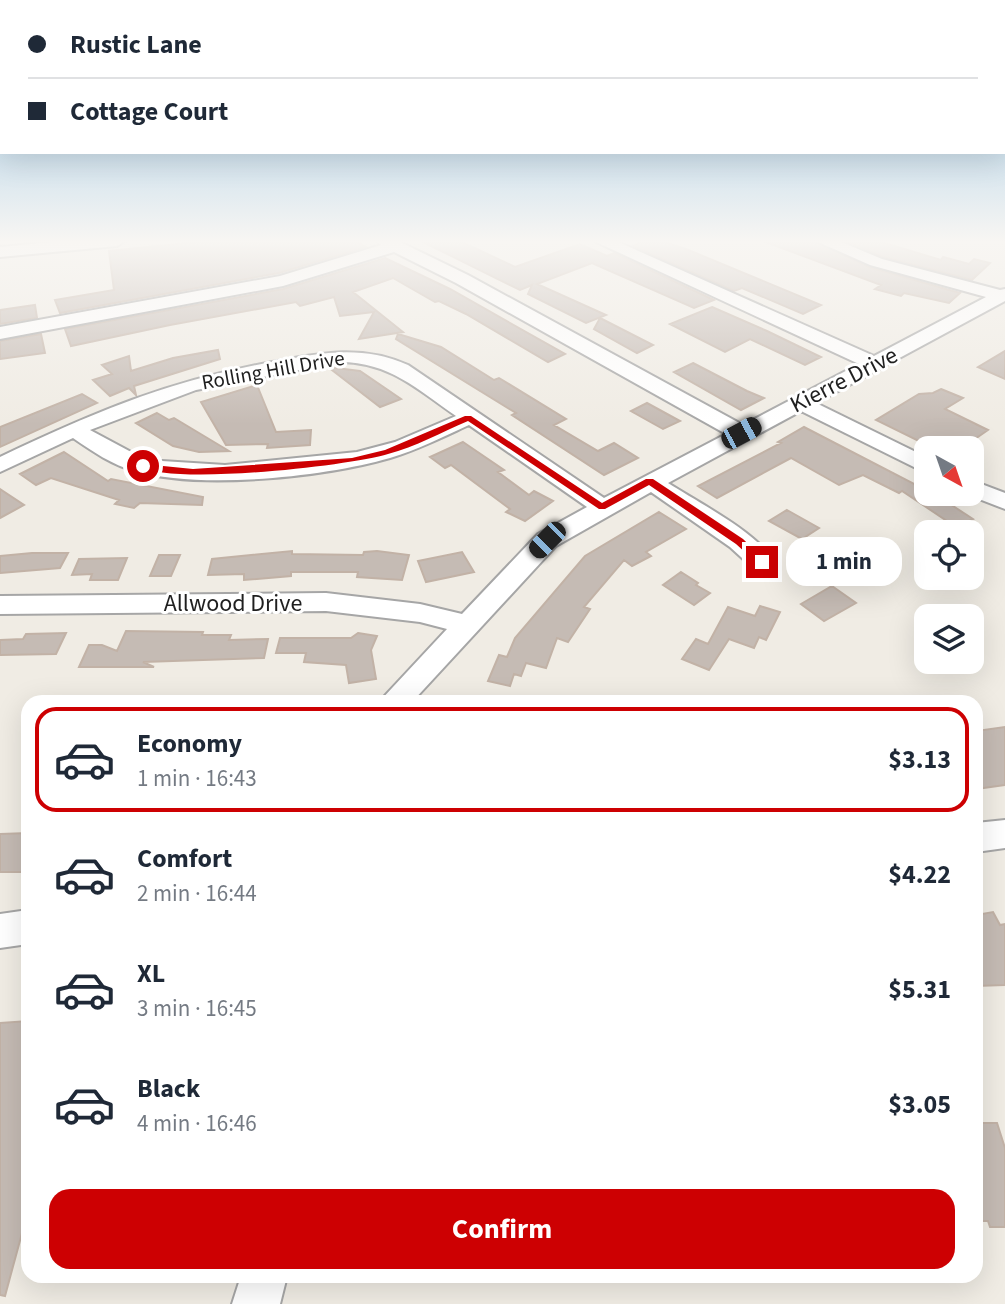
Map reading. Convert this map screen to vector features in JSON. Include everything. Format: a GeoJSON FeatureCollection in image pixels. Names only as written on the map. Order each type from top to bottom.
{"type":"FeatureCollection","features":[{"type":"Feature","properties":{"kind":"street"},"geometry":{"type":"LineString","coordinates":[[0,333],[170,302]]}},
{"type":"Feature","properties":{"kind":"street"},"geometry":{"type":"LineString","coordinates":[[503,302],[741,433]]}},
{"type":"Feature","properties":{"kind":"street"},"geometry":{"type":"LineString","coordinates":[[737,302],[875,364]]}},
{"type":"Feature","properties":{"kind":"street","name":"Kierre Drive"},"geometry":{"type":"LineString","coordinates":[[400,695],[464,624],[547,540],[650,481],[991,302]]}},
{"type":"Feature","properties":{"kind":"street","name":"Rolling Hill Drive"},"geometry":{"type":"LineString","coordinates":[[0,465],[75,430],[176,389],[336,356],[367,357],[393,365],[602,507]]}},
{"type":"Feature","properties":{"kind":"street"},"geometry":{"type":"LineString","coordinates":[[800,403],[914,460]]}},
{"type":"Feature","properties":{"kind":"street"},"geometry":{"type":"LineString","coordinates":[[75,430],[120,458],[155,469],[193,472],[352,461],[388,452],[468,418]]}},
{"type":"Feature","properties":{"kind":"street"},"geometry":{"type":"LineString","coordinates":[[650,481],[740,541],[762,562]]}},
{"type":"Feature","properties":{"kind":"street"},"geometry":{"type":"LineString","coordinates":[[984,493],[1005,502]]}},
{"type":"Feature","properties":{"kind":"street","name":"Allwood Drive"},"geometry":{"type":"LineString","coordinates":[[0,605],[326,602],[420,613],[464,624]]}},
{"type":"Feature","properties":{"kind":"street"},"geometry":{"type":"LineString","coordinates":[[983,837],[1005,834]]}},
{"type":"Feature","properties":{"kind":"street"},"geometry":{"type":"LineString","coordinates":[[0,931],[21,928]]}},
{"type":"Feature","properties":{"kind":"street"},"geometry":{"type":"LineString","coordinates":[[256,1304],[262,1283]]}},
{"type":"Feature","properties":{"kind":"building"},"geometry":{"type":"Polygon","coordinates":[[[56,302],[121,302],[60,313],[56,302]]]}},
{"type":"Feature","properties":{"kind":"building"},"geometry":{"type":"Polygon","coordinates":[[[213,302],[316,302],[300,306],[296,302],[71,346],[65,329],[213,302]]]}},
{"type":"Feature","properties":{"kind":"building"},"geometry":{"type":"Polygon","coordinates":[[[336,302],[365,302],[403,332],[359,339],[374,312],[340,316],[336,302]]]}},
{"type":"Feature","properties":{"kind":"building"},"geometry":{"type":"Polygon","coordinates":[[[441,302],[473,302],[565,354],[548,362],[441,302]]]}},
{"type":"Feature","properties":{"kind":"building"},"geometry":{"type":"Polygon","coordinates":[[[544,302],[577,302],[606,315],[586,323],[544,302]]]}},
{"type":"Feature","properties":{"kind":"building"},"geometry":{"type":"Polygon","coordinates":[[[680,302],[709,302],[694,308],[680,302]]]}},
{"type":"Feature","properties":{"kind":"building"},"geometry":{"type":"Polygon","coordinates":[[[775,302],[813,302],[821,305],[803,314],[775,302]]]}},
{"type":"Feature","properties":{"kind":"building"},"geometry":{"type":"Polygon","coordinates":[[[35,305],[37,318],[0,324],[0,310],[35,305]]]}},
{"type":"Feature","properties":{"kind":"building"},"geometry":{"type":"Polygon","coordinates":[[[712,307],[821,357],[805,365],[750,339],[725,352],[670,324],[712,307]]]}},
{"type":"Feature","properties":{"kind":"building"},"geometry":{"type":"Polygon","coordinates":[[[600,318],[653,345],[637,353],[594,329],[600,318]]]}},
{"type":"Feature","properties":{"kind":"building"},"geometry":{"type":"Polygon","coordinates":[[[41,334],[45,353],[0,359],[0,341],[41,334]]]}},
{"type":"Feature","properties":{"kind":"building"},"geometry":{"type":"Polygon","coordinates":[[[398,334],[441,347],[494,380],[499,378],[566,419],[554,425],[598,451],[614,443],[638,458],[604,475],[512,415],[516,413],[396,339],[398,334]]]}},
{"type":"Feature","properties":{"kind":"building"},"geometry":{"type":"Polygon","coordinates":[[[218,350],[220,359],[134,386],[136,395],[129,388],[110,396],[93,380],[112,374],[102,365],[129,356],[131,371],[173,358],[218,350]]]}},
{"type":"Feature","properties":{"kind":"building"},"geometry":{"type":"Polygon","coordinates":[[[1005,351],[1005,379],[978,367],[1005,351]]]}},
{"type":"Feature","properties":{"kind":"building"},"geometry":{"type":"Polygon","coordinates":[[[693,363],[764,398],[741,410],[674,372],[693,363]]]}},
{"type":"Feature","properties":{"kind":"building"},"geometry":{"type":"Polygon","coordinates":[[[328,367],[360,371],[401,399],[380,407],[328,367]]]}},
{"type":"Feature","properties":{"kind":"building"},"geometry":{"type":"Polygon","coordinates":[[[257,385],[276,432],[311,430],[310,445],[267,448],[268,444],[226,445],[201,402],[257,385]]]}},
{"type":"Feature","properties":{"kind":"building"},"geometry":{"type":"Polygon","coordinates":[[[941,389],[963,398],[945,409],[988,430],[979,436],[914,436],[914,439],[876,420],[919,394],[933,393],[941,389]]]}},
{"type":"Feature","properties":{"kind":"building"},"geometry":{"type":"Polygon","coordinates":[[[82,394],[97,403],[0,447],[0,427],[82,394]]]}},
{"type":"Feature","properties":{"kind":"building"},"geometry":{"type":"Polygon","coordinates":[[[647,403],[680,421],[663,429],[631,411],[647,403]]]}},
{"type":"Feature","properties":{"kind":"building"},"geometry":{"type":"Polygon","coordinates":[[[157,413],[169,420],[174,418],[229,451],[199,452],[173,446],[136,423],[157,413]]]}},
{"type":"Feature","properties":{"kind":"building"},"geometry":{"type":"Polygon","coordinates":[[[804,427],[914,484],[914,499],[902,491],[899,493],[863,475],[839,485],[791,458],[717,498],[698,486],[781,443],[778,442],[804,427]]]}},
{"type":"Feature","properties":{"kind":"building"},"geometry":{"type":"Polygon","coordinates":[[[463,442],[504,470],[498,472],[529,495],[534,491],[553,501],[525,521],[506,512],[510,509],[451,465],[445,468],[430,457],[463,442]]]}},
{"type":"Feature","properties":{"kind":"building"},"geometry":{"type":"Polygon","coordinates":[[[64,452],[108,481],[111,479],[203,497],[202,505],[140,503],[134,508],[115,504],[119,500],[51,478],[36,485],[20,474],[64,452]]]}},
{"type":"Feature","properties":{"kind":"building"},"geometry":{"type":"Polygon","coordinates":[[[0,489],[24,505],[0,518],[0,489]]]}},
{"type":"Feature","properties":{"kind":"building"},"geometry":{"type":"Polygon","coordinates":[[[924,506],[953,506],[973,519],[971,520],[946,520],[924,506]]]}},
{"type":"Feature","properties":{"kind":"building"},"geometry":{"type":"Polygon","coordinates":[[[787,510],[819,528],[802,539],[769,521],[787,510]]]}},
{"type":"Feature","properties":{"kind":"building"},"geometry":{"type":"Polygon","coordinates":[[[659,512],[686,529],[646,552],[651,556],[632,566],[624,560],[584,607],[590,609],[568,642],[557,638],[546,668],[526,663],[521,676],[514,674],[510,686],[488,681],[499,655],[507,657],[515,638],[585,556],[659,512]]]}},
{"type":"Feature","properties":{"kind":"building"},"geometry":{"type":"Polygon","coordinates":[[[829,544],[865,546],[870,568],[859,567],[862,578],[835,576],[829,544]]]}},
{"type":"Feature","properties":{"kind":"building"},"geometry":{"type":"Polygon","coordinates":[[[292,551],[292,554],[363,555],[364,552],[377,551],[409,555],[402,580],[357,577],[358,572],[291,572],[291,576],[244,580],[244,574],[208,575],[212,559],[292,551]]]}},
{"type":"Feature","properties":{"kind":"building"},"geometry":{"type":"Polygon","coordinates":[[[462,552],[474,572],[426,582],[418,561],[462,552]]]}},
{"type":"Feature","properties":{"kind":"building"},"geometry":{"type":"Polygon","coordinates":[[[68,553],[60,568],[0,573],[0,556],[68,553]]]}},
{"type":"Feature","properties":{"kind":"building"},"geometry":{"type":"Polygon","coordinates":[[[159,555],[180,555],[171,576],[150,576],[159,555]]]}},
{"type":"Feature","properties":{"kind":"building"},"geometry":{"type":"Polygon","coordinates":[[[127,558],[118,580],[90,580],[92,574],[72,575],[79,559],[127,558]]]}},
{"type":"Feature","properties":{"kind":"building"},"geometry":{"type":"Polygon","coordinates":[[[681,572],[710,593],[694,605],[663,585],[681,572]]]}},
{"type":"Feature","properties":{"kind":"building"},"geometry":{"type":"Polygon","coordinates":[[[832,586],[856,603],[824,621],[801,604],[832,586]]]}},
{"type":"Feature","properties":{"kind":"building"},"geometry":{"type":"Polygon","coordinates":[[[760,606],[780,612],[766,640],[759,637],[754,648],[729,639],[709,670],[682,659],[696,639],[708,644],[728,607],[755,616],[760,606]]]}},
{"type":"Feature","properties":{"kind":"building"},"geometry":{"type":"Polygon","coordinates":[[[126,631],[203,632],[202,635],[231,635],[229,640],[268,639],[264,658],[143,662],[154,667],[79,667],[89,645],[102,645],[117,651],[126,631]]]}},
{"type":"Feature","properties":{"kind":"building"},"geometry":{"type":"Polygon","coordinates":[[[66,633],[56,654],[0,655],[0,640],[23,639],[26,634],[66,633]]]}},
{"type":"Feature","properties":{"kind":"building"},"geometry":{"type":"Polygon","coordinates":[[[358,633],[377,636],[371,650],[376,679],[349,683],[346,665],[304,662],[306,653],[276,653],[280,638],[351,638],[358,633]]]}},
{"type":"Feature","properties":{"kind":"building"},"geometry":{"type":"Polygon","coordinates":[[[1005,727],[1005,785],[983,788],[983,730],[1005,727]]]}},
{"type":"Feature","properties":{"kind":"building"},"geometry":{"type":"Polygon","coordinates":[[[21,833],[21,872],[0,872],[0,834],[21,833]]]}},
{"type":"Feature","properties":{"kind":"building"},"geometry":{"type":"Polygon","coordinates":[[[993,912],[1000,925],[1005,924],[1005,985],[983,986],[983,914],[993,912]]]}},
{"type":"Feature","properties":{"kind":"building"},"geometry":{"type":"Polygon","coordinates":[[[21,1022],[21,1237],[5,1296],[0,1295],[0,1023],[21,1022]]]}},
{"type":"Feature","properties":{"kind":"building"},"geometry":{"type":"Polygon","coordinates":[[[983,1123],[997,1123],[1005,1148],[1005,1227],[990,1227],[988,1221],[983,1221],[983,1123]]]}},
{"type":"Feature","properties":{"kind":"route"},"geometry":{"type":"LineString","coordinates":[[143,466],[193,472],[352,461],[388,452],[468,418],[602,507],[650,481],[740,541],[762,562]]}}]}
